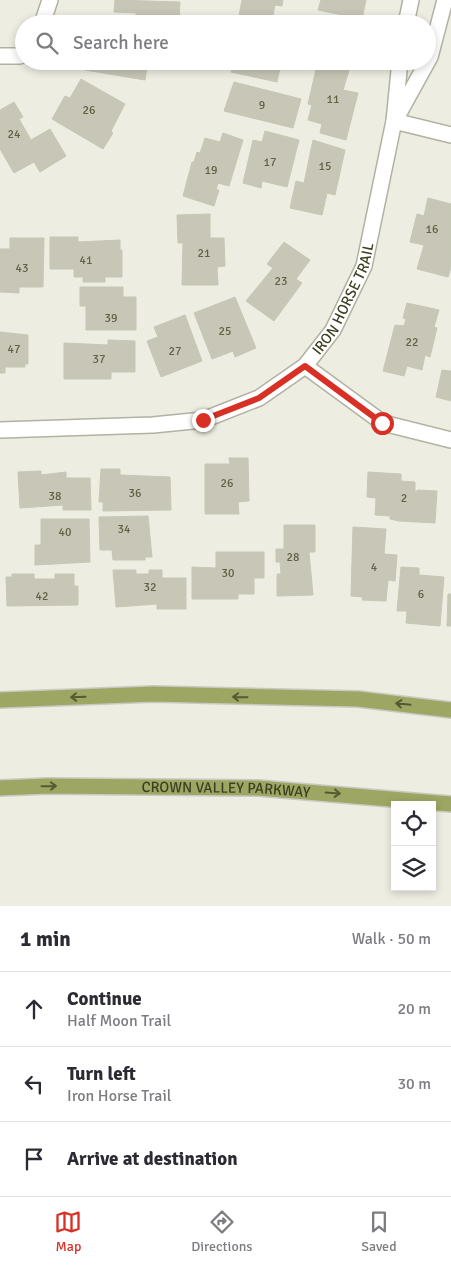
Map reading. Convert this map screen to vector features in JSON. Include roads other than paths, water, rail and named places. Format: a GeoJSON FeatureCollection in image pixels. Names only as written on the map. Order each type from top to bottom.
{"type":"FeatureCollection","features":[{"type":"Feature","properties":{"kind":"main road"},"geometry":{"type":"LineString","coordinates":[[0,700],[154,694],[358,699],[451,710]]}},
{"type":"Feature","properties":{"kind":"main road","name":"CROWN VALLEY PARKWAY"},"geometry":{"type":"LineString","coordinates":[[0,788],[47,786],[258,788],[451,804]]}},
{"type":"Feature","properties":{"kind":"street"},"geometry":{"type":"LineString","coordinates":[[45,15],[50,0]]}},
{"type":"Feature","properties":{"kind":"street"},"geometry":{"type":"LineString","coordinates":[[408,15],[411,0]]}},
{"type":"Feature","properties":{"kind":"street","name":"IRON HORSE TRAIL"},"geometry":{"type":"LineString","coordinates":[[436,34],[445,0]]}},
{"type":"Feature","properties":{"kind":"street"},"geometry":{"type":"LineString","coordinates":[[0,56],[15,56]]}},
{"type":"Feature","properties":{"kind":"street","name":"IRON HORSE TRAIL"},"geometry":{"type":"LineString","coordinates":[[0,430],[153,425],[203,420],[259,398],[305,366],[333,330],[364,266],[394,121],[399,70]]}},
{"type":"Feature","properties":{"kind":"street","name":"IRON HORSE TRAIL"},"geometry":{"type":"LineString","coordinates":[[394,121],[423,70]]}},
{"type":"Feature","properties":{"kind":"street"},"geometry":{"type":"LineString","coordinates":[[394,121],[451,135]]}},
{"type":"Feature","properties":{"kind":"street"},"geometry":{"type":"LineString","coordinates":[[305,366],[382,423],[451,440]]}}]}
